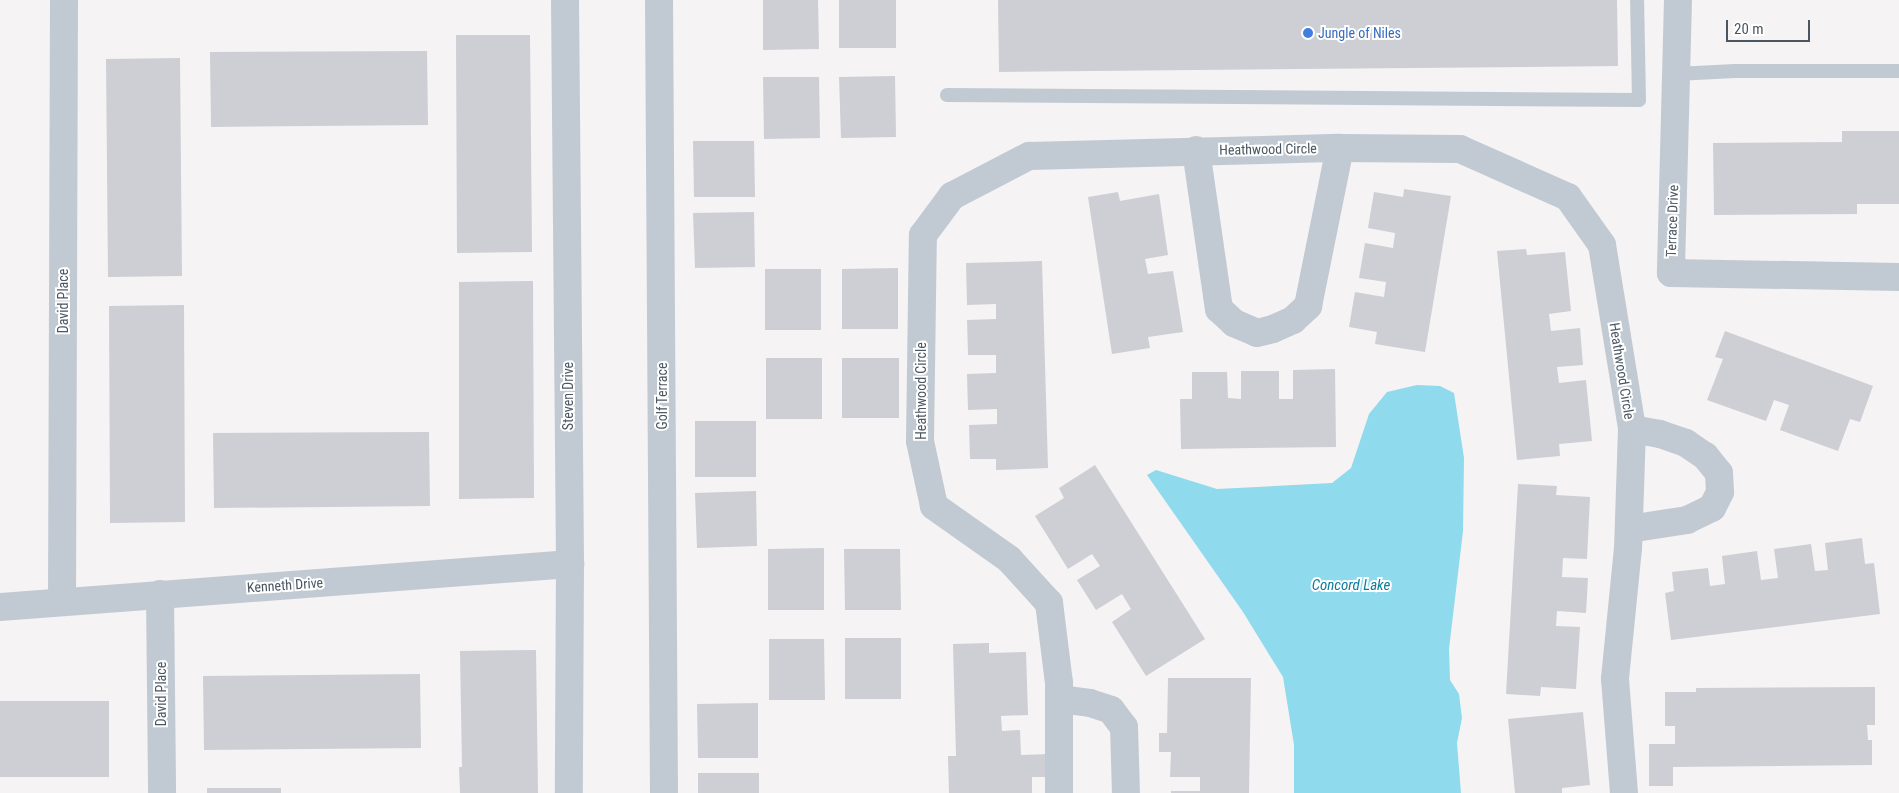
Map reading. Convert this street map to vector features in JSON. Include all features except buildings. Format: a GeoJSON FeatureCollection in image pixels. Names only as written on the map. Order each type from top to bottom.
{"type":"FeatureCollection","features":[{"type":"Feature","properties":{"kind":"street","name":"David Place"},"geometry":{"type":"LineString","coordinates":[[62,602],[64,0]]}},
{"type":"Feature","properties":{"kind":"street","name":"Steven Drive"},"geometry":{"type":"LineString","coordinates":[[565,0],[570,564],[569,793]]}},
{"type":"Feature","properties":{"kind":"street","name":"Golf Terrace"},"geometry":{"type":"LineString","coordinates":[[659,0],[664,793]]}},
{"type":"Feature","properties":{"kind":"street","name":"Terrace Drive"},"geometry":{"type":"LineString","coordinates":[[1678,0],[1671,273],[1899,277]]}},
{"type":"Feature","properties":{"kind":"street","name":"Heathwood Circle"},"geometry":{"type":"LineString","coordinates":[[1059,793],[1059,699],[1049,603],[1009,559],[934,506],[920,441],[923,235],[952,196],[1029,156],[1196,150],[1340,148],[1460,149],[1568,197],[1602,244],[1632,429],[1629,529],[1615,679],[1624,793]]}},
{"type":"Feature","properties":{"kind":"street"},"geometry":{"type":"LineString","coordinates":[[1196,150],[1219,309],[1234,323],[1257,333],[1273,329],[1293,320],[1308,306],[1340,148]]}},
{"type":"Feature","properties":{"kind":"street"},"geometry":{"type":"LineString","coordinates":[[1629,529],[1687,520],[1712,508],[1720,492],[1720,474],[1705,456],[1686,443],[1660,434],[1632,429]]}},
{"type":"Feature","properties":{"kind":"street","name":"Kenneth Drive"},"geometry":{"type":"LineString","coordinates":[[0,607],[570,564]]}},
{"type":"Feature","properties":{"kind":"street","name":"David Place"},"geometry":{"type":"LineString","coordinates":[[160,594],[162,793]]}},
{"type":"Feature","properties":{"kind":"street"},"geometry":{"type":"LineString","coordinates":[[1059,699],[1090,703],[1111,710],[1124,727],[1126,793]]}},
{"type":"Feature","properties":{"kind":"lane"},"geometry":{"type":"LineString","coordinates":[[947,95],[1639,100],[1637,0]]}},
{"type":"Feature","properties":{"kind":"lane"},"geometry":{"type":"LineString","coordinates":[[1676,74],[1735,71],[1899,71]]}},
{"type":"Feature","properties":{"kind":"water","name":"Concord Lake"},"geometry":{"type":"Polygon","coordinates":[[[1417,385],[1440,386],[1454,393],[1464,458],[1463,531],[1449,649],[1450,680],[1459,694],[1462,718],[1457,743],[1461,793],[1294,793],[1294,745],[1283,677],[1243,612],[1147,475],[1156,470],[1217,489],[1332,483],[1351,468],[1369,414],[1387,392],[1417,385]]]}},
{"type":"Feature","properties":{"kind":"place","name":"Jungle of Niles"},"geometry":{"type":"Point","coordinates":[1308,33]}}]}
